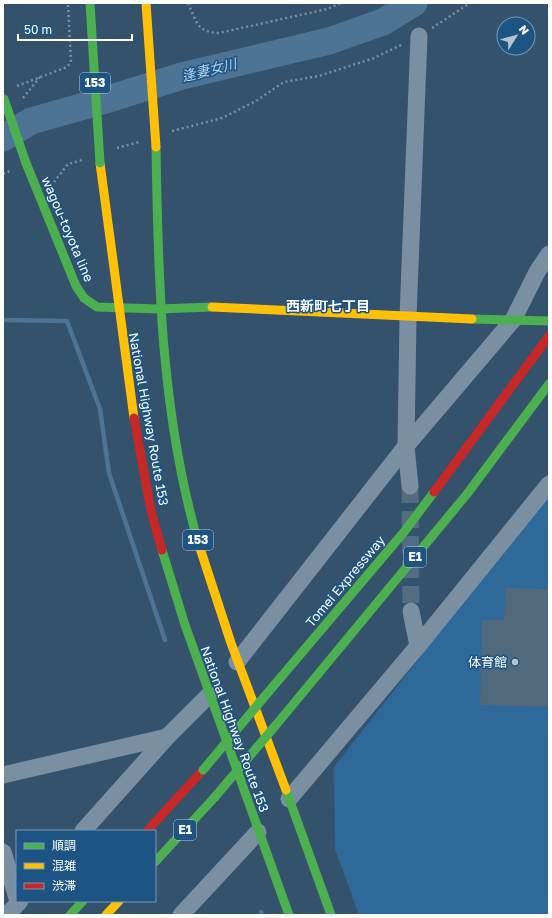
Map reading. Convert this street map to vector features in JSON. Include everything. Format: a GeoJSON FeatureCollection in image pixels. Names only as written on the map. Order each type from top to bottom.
{"type":"FeatureCollection","features":[{"type":"Feature","properties":{"kind":"main road","name":"National Highway Route 153"},"geometry":{"type":"LineString","coordinates":[[90,3],[100,163],[132,409],[151,511],[185,625],[289,915]]}},
{"type":"Feature","properties":{"kind":"main road","name":"National Highway Route 153"},"geometry":{"type":"LineString","coordinates":[[146,3],[156,147],[159,309],[169,404],[183,484],[203,560],[236,662],[289,799],[331,915]]}},
{"type":"Feature","properties":{"kind":"main road","name":"wagou-toyota line"},"geometry":{"type":"LineString","coordinates":[[3,97],[26,163],[76,286],[84,298],[96,306],[159,309],[208,307],[408,317],[549,321]]}},
{"type":"Feature","properties":{"kind":"main road","name":"Tomei Expressway"},"geometry":{"type":"LineString","coordinates":[[149,830],[204,770],[404,532],[549,336]]}},
{"type":"Feature","properties":{"kind":"main road","name":"E1"},"geometry":{"type":"LineString","coordinates":[[156,861],[214,798],[276,726],[467,494],[549,384]]}},
{"type":"Feature","properties":{"kind":"main road"},"geometry":{"type":"LineString","coordinates":[[70,915],[82,902]]}},
{"type":"Feature","properties":{"kind":"main road"},"geometry":{"type":"LineString","coordinates":[[106,915],[118,902]]}},
{"type":"Feature","properties":{"kind":"street"},"geometry":{"type":"LineString","coordinates":[[410,486],[406,446],[408,317],[419,36]]}},
{"type":"Feature","properties":{"kind":"street"},"geometry":{"type":"LineString","coordinates":[[236,662],[406,446],[514,320],[537,272],[549,254]]}},
{"type":"Feature","properties":{"kind":"street"},"geometry":{"type":"LineString","coordinates":[[289,799],[418,646],[549,484]]}},
{"type":"Feature","properties":{"kind":"street"},"geometry":{"type":"LineString","coordinates":[[411,611],[418,646]]}},
{"type":"Feature","properties":{"kind":"street"},"geometry":{"type":"LineString","coordinates":[[84,830],[167,737],[209,695]]}},
{"type":"Feature","properties":{"kind":"street"},"geometry":{"type":"LineString","coordinates":[[3,775],[167,737]]}},
{"type":"Feature","properties":{"kind":"street"},"geometry":{"type":"LineString","coordinates":[[182,915],[258,832]]}},
{"type":"Feature","properties":{"kind":"street"},"geometry":{"type":"LineString","coordinates":[[3,852],[16,894]]}},
{"type":"Feature","properties":{"kind":"street"},"geometry":{"type":"LineString","coordinates":[[6,915],[19,904]]}},
{"type":"Feature","properties":{"kind":"path"},"geometry":{"type":"LineString","coordinates":[[16,86],[67,67],[71,62],[68,3]]}},
{"type":"Feature","properties":{"kind":"path"},"geometry":{"type":"LineString","coordinates":[[188,3],[198,27],[207,33],[219,33],[327,9],[341,3]]}},
{"type":"Feature","properties":{"kind":"path"},"geometry":{"type":"LineString","coordinates":[[166,133],[222,118],[256,101],[284,82],[319,76],[367,60],[419,36],[470,3]]}},
{"type":"Feature","properties":{"kind":"path"},"geometry":{"type":"LineString","coordinates":[[113,150],[144,140]]}},
{"type":"Feature","properties":{"kind":"path"},"geometry":{"type":"LineString","coordinates":[[55,189],[53,183],[68,164],[83,159]]}},
{"type":"Feature","properties":{"kind":"shaded area"},"geometry":{"type":"Polygon","coordinates":[[[549,492],[549,915],[359,915],[335,849],[334,767],[549,492]]]}},
{"type":"Feature","properties":{"kind":"building","name":"体育館"},"geometry":{"type":"Polygon","coordinates":[[[505,588],[549,589],[549,707],[480,705],[482,620],[504,620],[505,588]]]}},
{"type":"Feature","properties":{"kind":"waterway","name":"逢妻女川"},"geometry":{"type":"LineString","coordinates":[[3,138],[31,121],[182,76],[329,41],[383,22],[414,3]]}},
{"type":"Feature","properties":{"kind":"waterway"},"geometry":{"type":"LineString","coordinates":[[3,320],[67,321],[100,409],[109,473],[165,640]]}},
{"type":"Feature","properties":{"kind":"tunnel"},"geometry":{"type":"LineString","coordinates":[[410,486],[411,611]]}},
{"type":"Feature","properties":{"kind":"traffic: fast"},"geometry":{"type":"LineString","coordinates":[[90,3],[100,163]]}},
{"type":"Feature","properties":{"kind":"traffic: fast"},"geometry":{"type":"LineString","coordinates":[[4,99],[26,163]]}},
{"type":"Feature","properties":{"kind":"traffic: fast"},"geometry":{"type":"LineString","coordinates":[[156,147],[160,296],[169,395],[176,445],[198,542]]}},
{"type":"Feature","properties":{"kind":"traffic: fast"},"geometry":{"type":"LineString","coordinates":[[26,163],[76,286],[84,298],[97,307],[159,309],[212,307]]}},
{"type":"Feature","properties":{"kind":"traffic: fast"},"geometry":{"type":"LineString","coordinates":[[472,319],[549,321]]}},
{"type":"Feature","properties":{"kind":"traffic: fast"},"geometry":{"type":"LineString","coordinates":[[276,725],[467,494],[549,384]]}},
{"type":"Feature","properties":{"kind":"traffic: fast"},"geometry":{"type":"LineString","coordinates":[[265,696],[404,532],[434,492]]}},
{"type":"Feature","properties":{"kind":"traffic: fast"},"geometry":{"type":"LineString","coordinates":[[162,550],[185,625],[289,915]]}},
{"type":"Feature","properties":{"kind":"traffic: fast"},"geometry":{"type":"LineString","coordinates":[[203,770],[265,696]]}},
{"type":"Feature","properties":{"kind":"traffic: fast"},"geometry":{"type":"LineString","coordinates":[[214,798],[276,725]]}},
{"type":"Feature","properties":{"kind":"traffic: fast"},"geometry":{"type":"LineString","coordinates":[[286,790],[331,915]]}},
{"type":"Feature","properties":{"kind":"traffic: fast"},"geometry":{"type":"LineString","coordinates":[[156,861],[214,798]]}},
{"type":"Feature","properties":{"kind":"traffic: fast"},"geometry":{"type":"LineString","coordinates":[[70,915],[82,902]]}},
{"type":"Feature","properties":{"kind":"traffic: slow"},"geometry":{"type":"LineString","coordinates":[[146,3],[156,147]]}},
{"type":"Feature","properties":{"kind":"traffic: slow"},"geometry":{"type":"LineString","coordinates":[[100,163],[134,418]]}},
{"type":"Feature","properties":{"kind":"traffic: slow"},"geometry":{"type":"LineString","coordinates":[[212,307],[472,319]]}},
{"type":"Feature","properties":{"kind":"traffic: slow"},"geometry":{"type":"LineString","coordinates":[[198,542],[231,643],[286,790]]}},
{"type":"Feature","properties":{"kind":"traffic: slow"},"geometry":{"type":"LineString","coordinates":[[106,915],[118,902]]}},
{"type":"Feature","properties":{"kind":"traffic: jam"},"geometry":{"type":"LineString","coordinates":[[434,492],[549,336]]}},
{"type":"Feature","properties":{"kind":"traffic: jam"},"geometry":{"type":"LineString","coordinates":[[134,418],[151,511],[162,550]]}},
{"type":"Feature","properties":{"kind":"traffic: jam"},"geometry":{"type":"LineString","coordinates":[[148,830],[203,770]]}},
{"type":"Feature","properties":{"kind":"place","name":"体育館"},"geometry":{"type":"Point","coordinates":[515,662]}},
{"type":"Feature","properties":{"kind":"district","name":"西新町七丁目"},"geometry":{"type":"Point","coordinates":[328,306]}}]}
